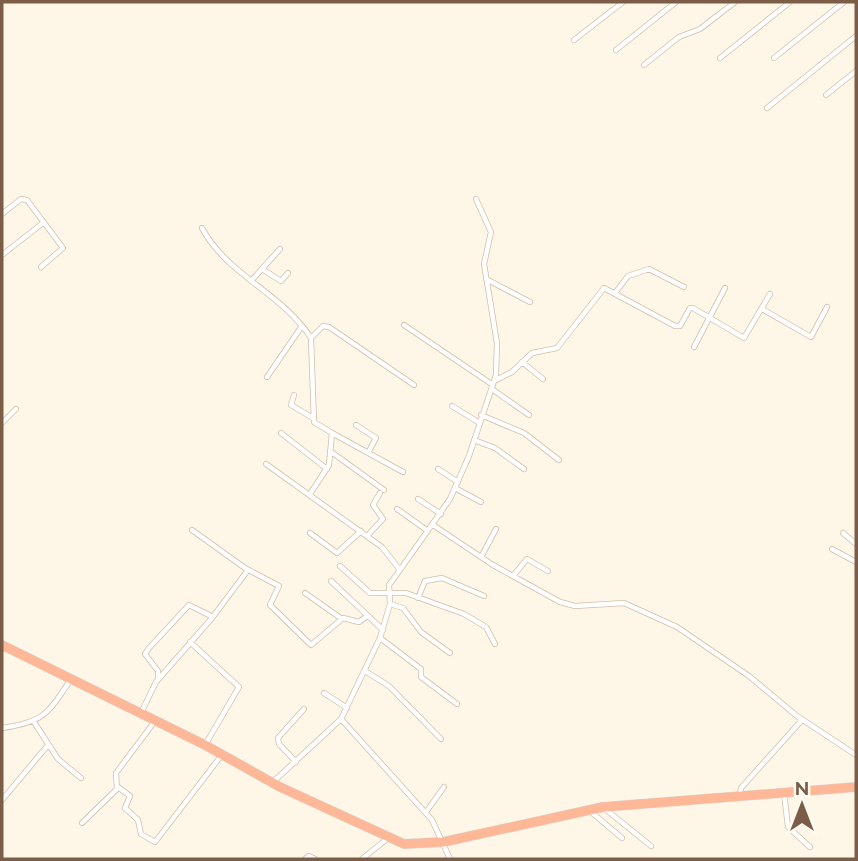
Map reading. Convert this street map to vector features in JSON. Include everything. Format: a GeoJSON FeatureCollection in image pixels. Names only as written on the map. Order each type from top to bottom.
{"type":"FeatureCollection","features":[{"type":"Feature","properties":{"kind":"highway"},"geometry":{"type":"LineString","coordinates":[[2,645],[205,745],[272,782],[404,844],[443,842],[603,807],[740,793],[856,787]]}},
{"type":"Feature","properties":{"kind":"street"},"geometry":{"type":"LineString","coordinates":[[574,40],[623,2]]}},
{"type":"Feature","properties":{"kind":"street"},"geometry":{"type":"LineString","coordinates":[[616,50],[676,2]]}},
{"type":"Feature","properties":{"kind":"street"},"geometry":{"type":"LineString","coordinates":[[644,65],[679,37],[700,29],[735,2]]}},
{"type":"Feature","properties":{"kind":"street"},"geometry":{"type":"LineString","coordinates":[[720,58],[790,2]]}},
{"type":"Feature","properties":{"kind":"street"},"geometry":{"type":"LineString","coordinates":[[774,58],[844,2]]}},
{"type":"Feature","properties":{"kind":"street"},"geometry":{"type":"LineString","coordinates":[[766,108],[856,36]]}},
{"type":"Feature","properties":{"kind":"street"},"geometry":{"type":"LineString","coordinates":[[827,95],[856,71]]}},
{"type":"Feature","properties":{"kind":"street"},"geometry":{"type":"LineString","coordinates":[[2,214],[25,199],[44,222],[63,250],[41,267]]}},
{"type":"Feature","properties":{"kind":"street"},"geometry":{"type":"LineString","coordinates":[[272,782],[341,719],[383,630],[390,604],[390,581],[441,514],[457,485],[474,440],[493,385],[498,343],[484,258],[491,232],[476,199]]}},
{"type":"Feature","properties":{"kind":"street"},"geometry":{"type":"LineString","coordinates":[[2,255],[44,222]]}},
{"type":"Feature","properties":{"kind":"street"},"geometry":{"type":"LineString","coordinates":[[202,228],[218,254],[302,326],[311,338],[314,418],[317,426],[403,472]]}},
{"type":"Feature","properties":{"kind":"street"},"geometry":{"type":"LineString","coordinates":[[251,281],[280,248]]}},
{"type":"Feature","properties":{"kind":"street"},"geometry":{"type":"LineString","coordinates":[[262,269],[281,281],[288,273]]}},
{"type":"Feature","properties":{"kind":"street"},"geometry":{"type":"LineString","coordinates":[[615,293],[628,276],[649,269],[684,287]]}},
{"type":"Feature","properties":{"kind":"street"},"geometry":{"type":"LineString","coordinates":[[486,279],[530,302]]}},
{"type":"Feature","properties":{"kind":"street"},"geometry":{"type":"LineString","coordinates":[[694,347],[725,288]]}},
{"type":"Feature","properties":{"kind":"street"},"geometry":{"type":"LineString","coordinates":[[493,385],[532,353],[557,348],[601,289],[615,293],[675,326],[680,326],[691,307],[744,338],[770,294]]}},
{"type":"Feature","properties":{"kind":"street"},"geometry":{"type":"LineString","coordinates":[[762,309],[811,337],[827,307]]}},
{"type":"Feature","properties":{"kind":"street"},"geometry":{"type":"LineString","coordinates":[[404,325],[493,385],[529,415]]}},
{"type":"Feature","properties":{"kind":"street"},"geometry":{"type":"LineString","coordinates":[[267,377],[302,326]]}},
{"type":"Feature","properties":{"kind":"street"},"geometry":{"type":"LineString","coordinates":[[311,338],[323,326],[329,327],[414,385]]}},
{"type":"Feature","properties":{"kind":"street"},"geometry":{"type":"LineString","coordinates":[[522,362],[543,379]]}},
{"type":"Feature","properties":{"kind":"street"},"geometry":{"type":"LineString","coordinates":[[293,395],[292,405],[314,418]]}},
{"type":"Feature","properties":{"kind":"street"},"geometry":{"type":"LineString","coordinates":[[452,406],[478,422]]}},
{"type":"Feature","properties":{"kind":"street"},"geometry":{"type":"LineString","coordinates":[[2,423],[16,409]]}},
{"type":"Feature","properties":{"kind":"street"},"geometry":{"type":"LineString","coordinates":[[481,415],[524,433],[559,460]]}},
{"type":"Feature","properties":{"kind":"street"},"geometry":{"type":"LineString","coordinates":[[356,425],[375,437],[368,453]]}},
{"type":"Feature","properties":{"kind":"street"},"geometry":{"type":"LineString","coordinates":[[281,433],[327,469]]}},
{"type":"Feature","properties":{"kind":"street"},"geometry":{"type":"LineString","coordinates":[[310,494],[327,469],[332,433]]}},
{"type":"Feature","properties":{"kind":"street"},"geometry":{"type":"LineString","coordinates":[[474,440],[495,448],[524,469]]}},
{"type":"Feature","properties":{"kind":"street"},"geometry":{"type":"LineString","coordinates":[[329,451],[382,492],[373,505],[383,519],[367,536]]}},
{"type":"Feature","properties":{"kind":"street"},"geometry":{"type":"LineString","coordinates":[[266,464],[382,547],[400,570]]}},
{"type":"Feature","properties":{"kind":"street"},"geometry":{"type":"LineString","coordinates":[[439,469],[481,502]]}},
{"type":"Feature","properties":{"kind":"street"},"geometry":{"type":"LineString","coordinates":[[418,499],[441,514]]}},
{"type":"Feature","properties":{"kind":"street"},"geometry":{"type":"LineString","coordinates":[[397,509],[428,531]]}},
{"type":"Feature","properties":{"kind":"street"},"geometry":{"type":"LineString","coordinates":[[433,525],[513,576],[568,605],[624,603],[642,609],[696,638],[749,676],[802,720],[856,755]]}},
{"type":"Feature","properties":{"kind":"street"},"geometry":{"type":"LineString","coordinates":[[481,557],[496,529]]}},
{"type":"Feature","properties":{"kind":"street"},"geometry":{"type":"LineString","coordinates":[[192,530],[248,570],[279,586],[270,605],[310,645],[345,617],[359,622],[367,616]]}},
{"type":"Feature","properties":{"kind":"street"},"geometry":{"type":"LineString","coordinates":[[310,533],[337,553],[361,531]]}},
{"type":"Feature","properties":{"kind":"street"},"geometry":{"type":"LineString","coordinates":[[843,533],[856,544]]}},
{"type":"Feature","properties":{"kind":"street"},"geometry":{"type":"LineString","coordinates":[[832,549],[856,562]]}},
{"type":"Feature","properties":{"kind":"street"},"geometry":{"type":"LineString","coordinates":[[513,576],[527,559],[548,571]]}},
{"type":"Feature","properties":{"kind":"street"},"geometry":{"type":"LineString","coordinates":[[340,566],[365,590],[376,594],[401,592],[471,617],[489,629],[495,644]]}},
{"type":"Feature","properties":{"kind":"street"},"geometry":{"type":"LineString","coordinates":[[141,714],[158,680],[213,617],[248,570]]}},
{"type":"Feature","properties":{"kind":"street"},"geometry":{"type":"LineString","coordinates":[[418,598],[425,581],[439,578],[484,596]]}},
{"type":"Feature","properties":{"kind":"street"},"geometry":{"type":"LineString","coordinates":[[331,581],[383,630]]}},
{"type":"Feature","properties":{"kind":"street"},"geometry":{"type":"LineString","coordinates":[[305,593],[342,619]]}},
{"type":"Feature","properties":{"kind":"street"},"geometry":{"type":"LineString","coordinates":[[390,604],[403,608],[421,632],[450,653]]}},
{"type":"Feature","properties":{"kind":"street"},"geometry":{"type":"LineString","coordinates":[[158,680],[158,671],[145,654],[149,648],[189,605],[213,617]]}},
{"type":"Feature","properties":{"kind":"street"},"geometry":{"type":"LineString","coordinates":[[380,638],[421,669],[421,677],[457,704]]}},
{"type":"Feature","properties":{"kind":"street"},"geometry":{"type":"LineString","coordinates":[[190,642],[239,687],[205,745]]}},
{"type":"Feature","properties":{"kind":"street"},"geometry":{"type":"LineString","coordinates":[[365,671],[389,686],[441,739]]}},
{"type":"Feature","properties":{"kind":"street"},"geometry":{"type":"LineString","coordinates":[[2,727],[34,722],[48,713],[71,679]]}},
{"type":"Feature","properties":{"kind":"street"},"geometry":{"type":"LineString","coordinates":[[324,694],[347,708]]}},
{"type":"Feature","properties":{"kind":"street"},"geometry":{"type":"LineString","coordinates":[[296,762],[279,744],[278,738],[304,709]]}},
{"type":"Feature","properties":{"kind":"street"},"geometry":{"type":"LineString","coordinates":[[341,719],[426,812],[450,859]]}},
{"type":"Feature","properties":{"kind":"street"},"geometry":{"type":"LineString","coordinates":[[155,720],[116,773],[118,787],[129,794],[125,808],[138,820],[141,834],[155,842],[221,755]]}},
{"type":"Feature","properties":{"kind":"street"},"geometry":{"type":"LineString","coordinates":[[740,793],[802,720]]}},
{"type":"Feature","properties":{"kind":"street"},"geometry":{"type":"LineString","coordinates":[[34,722],[60,761],[81,778]]}},
{"type":"Feature","properties":{"kind":"street"},"geometry":{"type":"LineString","coordinates":[[2,800],[48,745]]}},
{"type":"Feature","properties":{"kind":"street"},"geometry":{"type":"LineString","coordinates":[[82,823],[118,787]]}},
{"type":"Feature","properties":{"kind":"street"},"geometry":{"type":"LineString","coordinates":[[426,812],[444,787]]}},
{"type":"Feature","properties":{"kind":"street"},"geometry":{"type":"LineString","coordinates":[[784,792],[788,827],[810,847]]}},
{"type":"Feature","properties":{"kind":"street"},"geometry":{"type":"LineString","coordinates":[[603,807],[650,846]]}},
{"type":"Feature","properties":{"kind":"street"},"geometry":{"type":"LineString","coordinates":[[590,810],[622,838]]}},
{"type":"Feature","properties":{"kind":"street"},"geometry":{"type":"LineString","coordinates":[[362,859],[388,838]]}},
{"type":"Feature","properties":{"kind":"street"},"geometry":{"type":"LineString","coordinates":[[305,859],[311,856],[315,859]]}}]}
